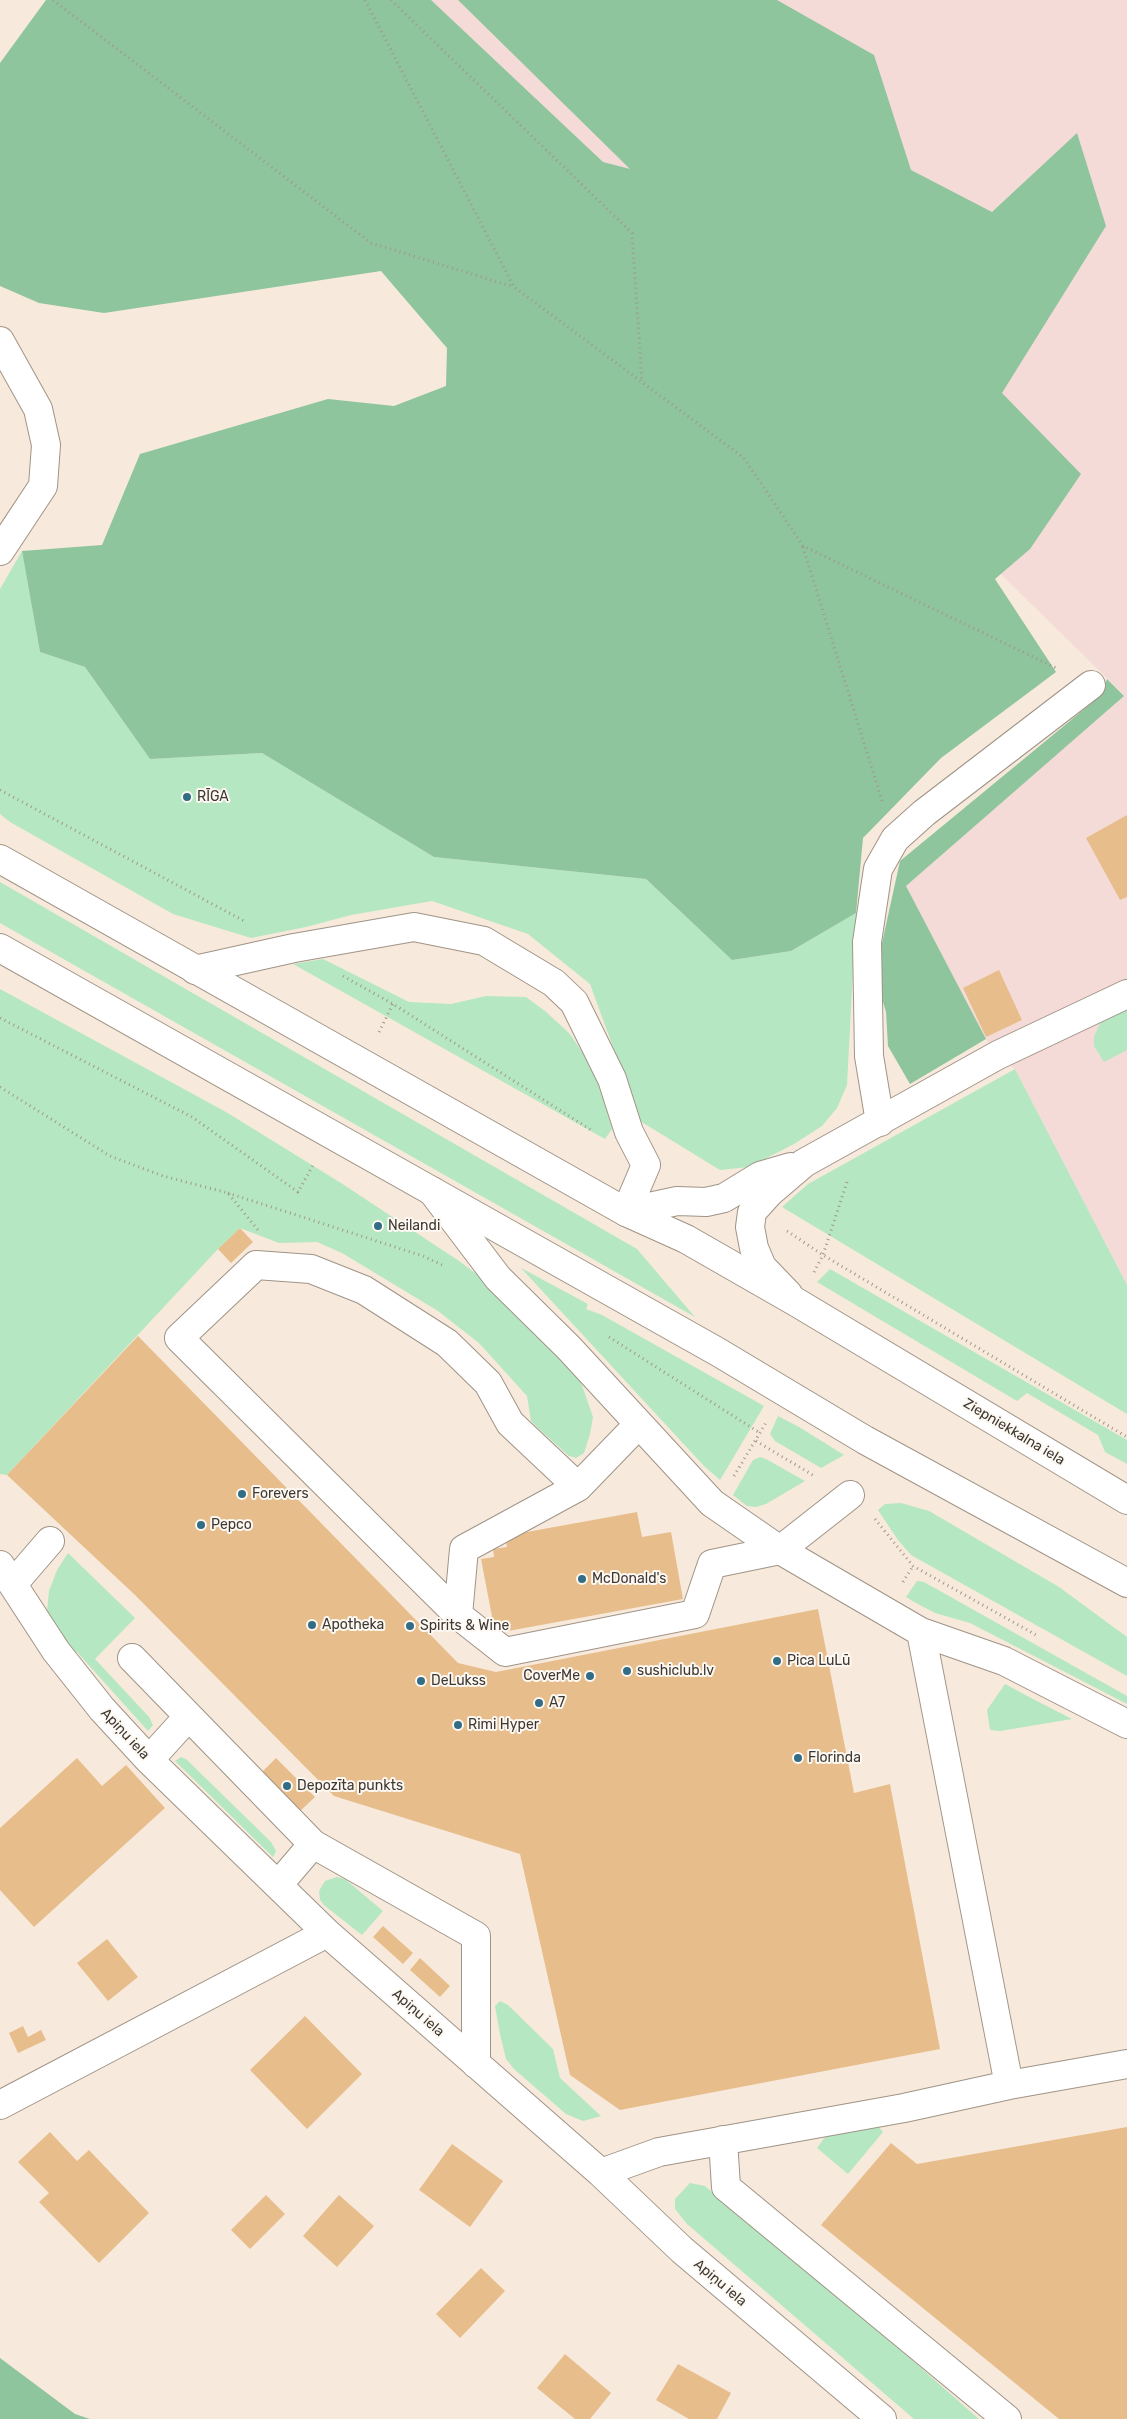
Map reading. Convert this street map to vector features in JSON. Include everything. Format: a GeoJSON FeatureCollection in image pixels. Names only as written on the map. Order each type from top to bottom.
{"type":"FeatureCollection","features":[{"type":"Feature","properties":{"kind":"main road"},"geometry":{"type":"LineString","coordinates":[[0,341],[38,409],[46,445],[42,486],[0,551]]}},
{"type":"Feature","properties":{"kind":"main road"},"geometry":{"type":"LineString","coordinates":[[868,1128],[867,942],[878,869],[895,839],[924,813],[1091,684]]}},
{"type":"Feature","properties":{"kind":"main road"},"geometry":{"type":"LineString","coordinates":[[0,859],[626,1212],[686,1240],[796,1302]]}},
{"type":"Feature","properties":{"kind":"main road"},"geometry":{"type":"LineString","coordinates":[[195,970],[294,948],[414,927],[484,941],[554,983],[574,1002],[612,1078],[629,1132],[646,1165],[626,1212]]}},
{"type":"Feature","properties":{"kind":"main road"},"geometry":{"type":"LineString","coordinates":[[0,948],[718,1352],[865,1440],[1127,1583]]}},
{"type":"Feature","properties":{"kind":"main road"},"geometry":{"type":"LineString","coordinates":[[796,1302],[762,1267],[754,1248],[750,1227],[752,1212],[770,1192],[804,1163],[998,1055],[1127,994]]}},
{"type":"Feature","properties":{"kind":"main road"},"geometry":{"type":"LineString","coordinates":[[626,1212],[678,1201],[706,1202],[724,1198],[760,1176],[804,1163]]}},
{"type":"Feature","properties":{"kind":"main road"},"geometry":{"type":"LineString","coordinates":[[432,1191],[498,1278],[569,1348],[712,1503],[780,1550],[921,1632],[1004,1660],[1127,1724]]}},
{"type":"Feature","properties":{"kind":"main road"},"geometry":{"type":"LineString","coordinates":[[578,1487],[510,1423],[488,1383],[447,1343],[364,1290],[311,1269],[256,1265],[179,1338],[458,1615],[505,1652],[695,1614],[712,1564],[780,1550],[850,1495]]}},
{"type":"Feature","properties":{"kind":"main road","name":"Ziepniekkalna iela"},"geometry":{"type":"LineString","coordinates":[[796,1302],[1127,1500]]}},
{"type":"Feature","properties":{"kind":"main road"},"geometry":{"type":"LineString","coordinates":[[458,1615],[464,1549],[578,1487],[638,1425]]}},
{"type":"Feature","properties":{"kind":"main road"},"geometry":{"type":"LineString","coordinates":[[7,1574],[50,1541]]}},
{"type":"Feature","properties":{"kind":"main road","name":"Apiņu iela"},"geometry":{"type":"LineString","coordinates":[[7,1574],[56,1651],[102,1709],[149,1760],[327,1933],[601,2173],[682,2250],[882,2419]]}},
{"type":"Feature","properties":{"kind":"main road"},"geometry":{"type":"LineString","coordinates":[[921,1632],[1009,2085]]}},
{"type":"Feature","properties":{"kind":"main road"},"geometry":{"type":"LineString","coordinates":[[132,1658],[313,1844],[476,1936],[476,2064]]}},
{"type":"Feature","properties":{"kind":"main road"},"geometry":{"type":"LineString","coordinates":[[149,1760],[188,1717]]}},
{"type":"Feature","properties":{"kind":"main road"},"geometry":{"type":"LineString","coordinates":[[278,1885],[313,1844]]}},
{"type":"Feature","properties":{"kind":"main road"},"geometry":{"type":"LineString","coordinates":[[0,2105],[327,1933]]}},
{"type":"Feature","properties":{"kind":"main road"},"geometry":{"type":"LineString","coordinates":[[601,2173],[658,2152],[904,2108],[1009,2085],[1127,2064]]}},
{"type":"Feature","properties":{"kind":"main road"},"geometry":{"type":"LineString","coordinates":[[723,2140],[726,2187],[1008,2419]]}},
{"type":"Feature","properties":{"kind":"path"},"geometry":{"type":"LineString","coordinates":[[53,0],[371,243],[514,287],[744,458],[803,546],[895,839]]}},
{"type":"Feature","properties":{"kind":"path"},"geometry":{"type":"LineString","coordinates":[[365,0],[514,287]]}},
{"type":"Feature","properties":{"kind":"path"},"geometry":{"type":"LineString","coordinates":[[391,0],[632,233],[642,381]]}},
{"type":"Feature","properties":{"kind":"path"},"geometry":{"type":"LineString","coordinates":[[803,546],[1091,684]]}},
{"type":"Feature","properties":{"kind":"path"},"geometry":{"type":"LineString","coordinates":[[0,790],[294,948],[393,1004],[595,1133]]}},
{"type":"Feature","properties":{"kind":"path"},"geometry":{"type":"LineString","coordinates":[[363,1064],[393,1004]]}},
{"type":"Feature","properties":{"kind":"path"},"geometry":{"type":"LineString","coordinates":[[0,1018],[192,1117],[298,1192],[330,1134]]}},
{"type":"Feature","properties":{"kind":"path"},"geometry":{"type":"LineString","coordinates":[[0,1087],[110,1156],[163,1176],[228,1193],[256,1227],[275,1266]]}},
{"type":"Feature","properties":{"kind":"path"},"geometry":{"type":"LineString","coordinates":[[823,1255],[853,1165],[868,1128]]}},
{"type":"Feature","properties":{"kind":"path"},"geometry":{"type":"LineString","coordinates":[[752,1212],[777,1224],[823,1255],[1127,1437]]}},
{"type":"Feature","properties":{"kind":"path"},"geometry":{"type":"LineString","coordinates":[[756,1441],[850,1495],[871,1513],[913,1566],[1041,1638]]}},
{"type":"Feature","properties":{"kind":"shaded area"},"geometry":{"type":"Polygon","coordinates":[[[416,0],[1127,0],[1127,1285],[1015,1069],[998,1055],[986,1039],[906,886],[1124,695],[416,0]]]}},
{"type":"Feature","properties":{"kind":"green space"},"geometry":{"type":"Polygon","coordinates":[[[46,0],[431,0],[603,162],[630,169],[458,0],[777,0],[874,55],[911,170],[992,212],[1077,133],[1106,226],[1002,393],[1081,474],[1030,549],[995,579],[1056,672],[941,758],[863,838],[856,913],[791,951],[732,960],[646,879],[434,857],[262,753],[150,759],[85,667],[40,652],[22,551],[102,545],[140,454],[328,399],[394,406],[446,386],[447,348],[381,271],[104,313],[39,303],[0,286],[0,63],[46,0]]]}},
{"type":"Feature","properties":{"kind":"green space"},"geometry":{"type":"Polygon","coordinates":[[[22,551],[40,652],[85,667],[150,759],[262,753],[434,857],[646,879],[732,960],[791,951],[856,913],[847,1085],[837,1108],[822,1126],[794,1144],[749,1167],[720,1170],[640,1121],[590,984],[528,934],[432,901],[351,915],[306,927],[251,938],[173,914],[10,822],[0,814],[0,589],[22,551]]]}},
{"type":"Feature","properties":{"kind":"green space"},"geometry":{"type":"Polygon","coordinates":[[[1107,679],[1124,696],[906,886],[986,1039],[910,1084],[888,1046],[886,1012],[875,975],[900,861],[1099,697],[1107,679]]]}},
{"type":"Feature","properties":{"kind":"green space"},"geometry":{"type":"Polygon","coordinates":[[[0,882],[637,1249],[695,1317],[0,923],[0,882]]]}},
{"type":"Feature","properties":{"kind":"green space"},"geometry":{"type":"Polygon","coordinates":[[[323,959],[409,1002],[451,1004],[486,996],[526,997],[545,1011],[570,1034],[596,1073],[612,1129],[605,1139],[293,964],[323,959]]]}},
{"type":"Feature","properties":{"kind":"green space"},"geometry":{"type":"Polygon","coordinates":[[[0,989],[226,1112],[341,1183],[459,1261],[511,1300],[568,1361],[582,1385],[593,1417],[584,1453],[576,1458],[569,1456],[539,1429],[531,1421],[527,1396],[479,1343],[438,1311],[342,1253],[317,1242],[279,1243],[240,1228],[218,1249],[7,1475],[0,1474],[0,989]]]}},
{"type":"Feature","properties":{"kind":"green space"},"geometry":{"type":"Polygon","coordinates":[[[1127,1003],[1127,1050],[1104,1062],[1094,1046],[1094,1037],[1100,1023],[1110,1013],[1127,1003]]]}},
{"type":"Feature","properties":{"kind":"green space"},"geometry":{"type":"Polygon","coordinates":[[[1015,1069],[1127,1285],[1127,1414],[782,1207],[808,1184],[1015,1069]]]}},
{"type":"Feature","properties":{"kind":"green space"},"geometry":{"type":"Polygon","coordinates":[[[521,1268],[588,1304],[586,1309],[602,1315],[764,1406],[720,1480],[704,1466],[521,1268]]]}},
{"type":"Feature","properties":{"kind":"green space"},"geometry":{"type":"Polygon","coordinates":[[[830,1269],[1127,1440],[1127,1464],[1105,1452],[1098,1435],[1027,1393],[1017,1401],[817,1282],[830,1269]]]}},
{"type":"Feature","properties":{"kind":"green space"},"geometry":{"type":"Polygon","coordinates":[[[778,1416],[844,1455],[821,1468],[775,1441],[770,1434],[778,1416]]]}},
{"type":"Feature","properties":{"kind":"green space"},"geometry":{"type":"Polygon","coordinates":[[[760,1457],[805,1481],[766,1504],[756,1507],[747,1506],[733,1495],[753,1460],[760,1457]]]}},
{"type":"Feature","properties":{"kind":"green space"},"geometry":{"type":"Polygon","coordinates":[[[901,1503],[929,1511],[1059,1587],[1127,1637],[1127,1676],[911,1555],[898,1540],[878,1510],[885,1504],[901,1503]]]}},
{"type":"Feature","properties":{"kind":"green space"},"geometry":{"type":"Polygon","coordinates":[[[68,1553],[135,1618],[95,1659],[149,1717],[153,1725],[148,1731],[77,1652],[66,1651],[59,1638],[47,1611],[49,1591],[57,1570],[68,1553]]]}},
{"type":"Feature","properties":{"kind":"green space"},"geometry":{"type":"Polygon","coordinates":[[[917,1581],[924,1582],[1127,1696],[1127,1704],[970,1623],[935,1613],[916,1603],[906,1597],[917,1581]]]}},
{"type":"Feature","properties":{"kind":"green space"},"geometry":{"type":"Polygon","coordinates":[[[1005,1684],[1072,1719],[1000,1731],[990,1730],[987,1710],[1005,1684]]]}},
{"type":"Feature","properties":{"kind":"green space"},"geometry":{"type":"Polygon","coordinates":[[[181,1757],[186,1759],[271,1842],[276,1851],[273,1857],[175,1761],[181,1757]]]}},
{"type":"Feature","properties":{"kind":"green space"},"geometry":{"type":"Polygon","coordinates":[[[337,1877],[345,1879],[383,1911],[362,1935],[320,1900],[319,1891],[325,1881],[337,1877]]]}},
{"type":"Feature","properties":{"kind":"green space"},"geometry":{"type":"Polygon","coordinates":[[[500,2001],[508,2005],[553,2049],[560,2078],[601,2116],[583,2121],[566,2114],[514,2069],[506,2059],[500,2034],[495,2006],[500,2001]]]}},
{"type":"Feature","properties":{"kind":"green space"},"geometry":{"type":"Polygon","coordinates":[[[878,2126],[883,2132],[848,2174],[817,2148],[825,2137],[878,2126]]]}},
{"type":"Feature","properties":{"kind":"green space"},"geometry":{"type":"Polygon","coordinates":[[[690,2183],[705,2186],[905,2354],[979,2419],[914,2419],[687,2224],[675,2209],[675,2199],[690,2183]]]}},
{"type":"Feature","properties":{"kind":"green space"},"geometry":{"type":"Polygon","coordinates":[[[0,2358],[75,2414],[90,2419],[0,2419],[0,2358]]]}},
{"type":"Feature","properties":{"kind":"building"},"geometry":{"type":"Polygon","coordinates":[[[1127,815],[1127,897],[1120,900],[1086,838],[1127,815]]]}},
{"type":"Feature","properties":{"kind":"building"},"geometry":{"type":"Polygon","coordinates":[[[999,970],[1022,1020],[986,1037],[963,988],[999,970]]]}},
{"type":"Feature","properties":{"kind":"building"},"geometry":{"type":"Polygon","coordinates":[[[240,1228],[253,1242],[231,1263],[218,1249],[240,1228]]]}},
{"type":"Feature","properties":{"kind":"building","name":"A7"},"geometry":{"type":"Polygon","coordinates":[[[138,1336],[458,1663],[496,1672],[818,1609],[854,1793],[890,1784],[940,2049],[620,2110],[570,2075],[520,1854],[334,1796],[135,1595],[7,1475],[138,1336]]]}},
{"type":"Feature","properties":{"kind":"building","name":"McDonald's"},"geometry":{"type":"Polygon","coordinates":[[[637,1512],[642,1537],[671,1532],[683,1599],[508,1631],[506,1624],[494,1627],[481,1559],[494,1557],[493,1549],[507,1547],[505,1536],[637,1512]]]}},
{"type":"Feature","properties":{"kind":"building"},"geometry":{"type":"Polygon","coordinates":[[[77,1758],[102,1786],[126,1765],[165,1808],[34,1927],[0,1890],[0,1828],[77,1758]]]}},
{"type":"Feature","properties":{"kind":"building","name":"Depozīta punkts"},"geometry":{"type":"Polygon","coordinates":[[[276,1758],[315,1797],[297,1814],[259,1775],[276,1758]]]}},
{"type":"Feature","properties":{"kind":"building"},"geometry":{"type":"Polygon","coordinates":[[[383,1926],[413,1953],[403,1964],[373,1937],[383,1926]]]}},
{"type":"Feature","properties":{"kind":"building"},"geometry":{"type":"Polygon","coordinates":[[[107,1939],[138,1977],[108,2001],[77,1963],[107,1939]]]}},
{"type":"Feature","properties":{"kind":"building"},"geometry":{"type":"Polygon","coordinates":[[[420,1958],[450,1986],[440,1997],[410,1970],[420,1958]]]}},
{"type":"Feature","properties":{"kind":"building"},"geometry":{"type":"Polygon","coordinates":[[[305,2016],[362,2074],[307,2129],[250,2070],[305,2016]]]}},
{"type":"Feature","properties":{"kind":"building"},"geometry":{"type":"Polygon","coordinates":[[[23,2026],[28,2037],[41,2030],[46,2040],[18,2053],[9,2033],[23,2026]]]}},
{"type":"Feature","properties":{"kind":"building"},"geometry":{"type":"Polygon","coordinates":[[[1127,2127],[1127,2419],[1059,2419],[821,2225],[891,2143],[917,2164],[1127,2127]]]}},
{"type":"Feature","properties":{"kind":"building"},"geometry":{"type":"Polygon","coordinates":[[[50,2132],[77,2161],[89,2150],[149,2213],[99,2263],[39,2202],[49,2193],[18,2162],[50,2132]]]}},
{"type":"Feature","properties":{"kind":"building"},"geometry":{"type":"Polygon","coordinates":[[[452,2144],[503,2181],[470,2227],[419,2190],[452,2144]]]}},
{"type":"Feature","properties":{"kind":"building"},"geometry":{"type":"Polygon","coordinates":[[[266,2195],[285,2214],[250,2249],[231,2230],[266,2195]]]}},
{"type":"Feature","properties":{"kind":"building"},"geometry":{"type":"Polygon","coordinates":[[[339,2195],[374,2226],[337,2267],[303,2236],[339,2195]]]}},
{"type":"Feature","properties":{"kind":"building"},"geometry":{"type":"Polygon","coordinates":[[[481,2268],[505,2291],[460,2338],[436,2314],[481,2268]]]}},
{"type":"Feature","properties":{"kind":"building"},"geometry":{"type":"Polygon","coordinates":[[[565,2354],[611,2393],[590,2419],[575,2419],[537,2388],[565,2354]]]}},
{"type":"Feature","properties":{"kind":"building"},"geometry":{"type":"Polygon","coordinates":[[[678,2364],[731,2393],[717,2419],[689,2419],[656,2400],[678,2364]]]}},
{"type":"Feature","properties":{"kind":"place","name":"RĪGA"},"geometry":{"type":"Point","coordinates":[187,797]}},
{"type":"Feature","properties":{"kind":"place","name":"Neilandi"},"geometry":{"type":"Point","coordinates":[378,1226]}},
{"type":"Feature","properties":{"kind":"place","name":"Forevers"},"geometry":{"type":"Point","coordinates":[242,1494]}},
{"type":"Feature","properties":{"kind":"place","name":"Pepco"},"geometry":{"type":"Point","coordinates":[201,1525]}},
{"type":"Feature","properties":{"kind":"place","name":"McDonald's"},"geometry":{"type":"Point","coordinates":[582,1579]}},
{"type":"Feature","properties":{"kind":"place","name":"Apotheka"},"geometry":{"type":"Point","coordinates":[312,1625]}},
{"type":"Feature","properties":{"kind":"place","name":"Spirits & Wine"},"geometry":{"type":"Point","coordinates":[410,1626]}},
{"type":"Feature","properties":{"kind":"place","name":"Pica LuLū"},"geometry":{"type":"Point","coordinates":[777,1661]}},
{"type":"Feature","properties":{"kind":"place","name":"sushiclub.lv"},"geometry":{"type":"Point","coordinates":[627,1671]}},
{"type":"Feature","properties":{"kind":"place","name":"CoverMe"},"geometry":{"type":"Point","coordinates":[590,1676]}},
{"type":"Feature","properties":{"kind":"place","name":"DeLukss"},"geometry":{"type":"Point","coordinates":[421,1681]}},
{"type":"Feature","properties":{"kind":"place","name":"A7"},"geometry":{"type":"Point","coordinates":[539,1703]}},
{"type":"Feature","properties":{"kind":"place","name":"Rimi Hyper"},"geometry":{"type":"Point","coordinates":[458,1725]}},
{"type":"Feature","properties":{"kind":"place","name":"Florinda"},"geometry":{"type":"Point","coordinates":[798,1758]}},
{"type":"Feature","properties":{"kind":"place","name":"Depozīta punkts"},"geometry":{"type":"Point","coordinates":[287,1786]}}]}
